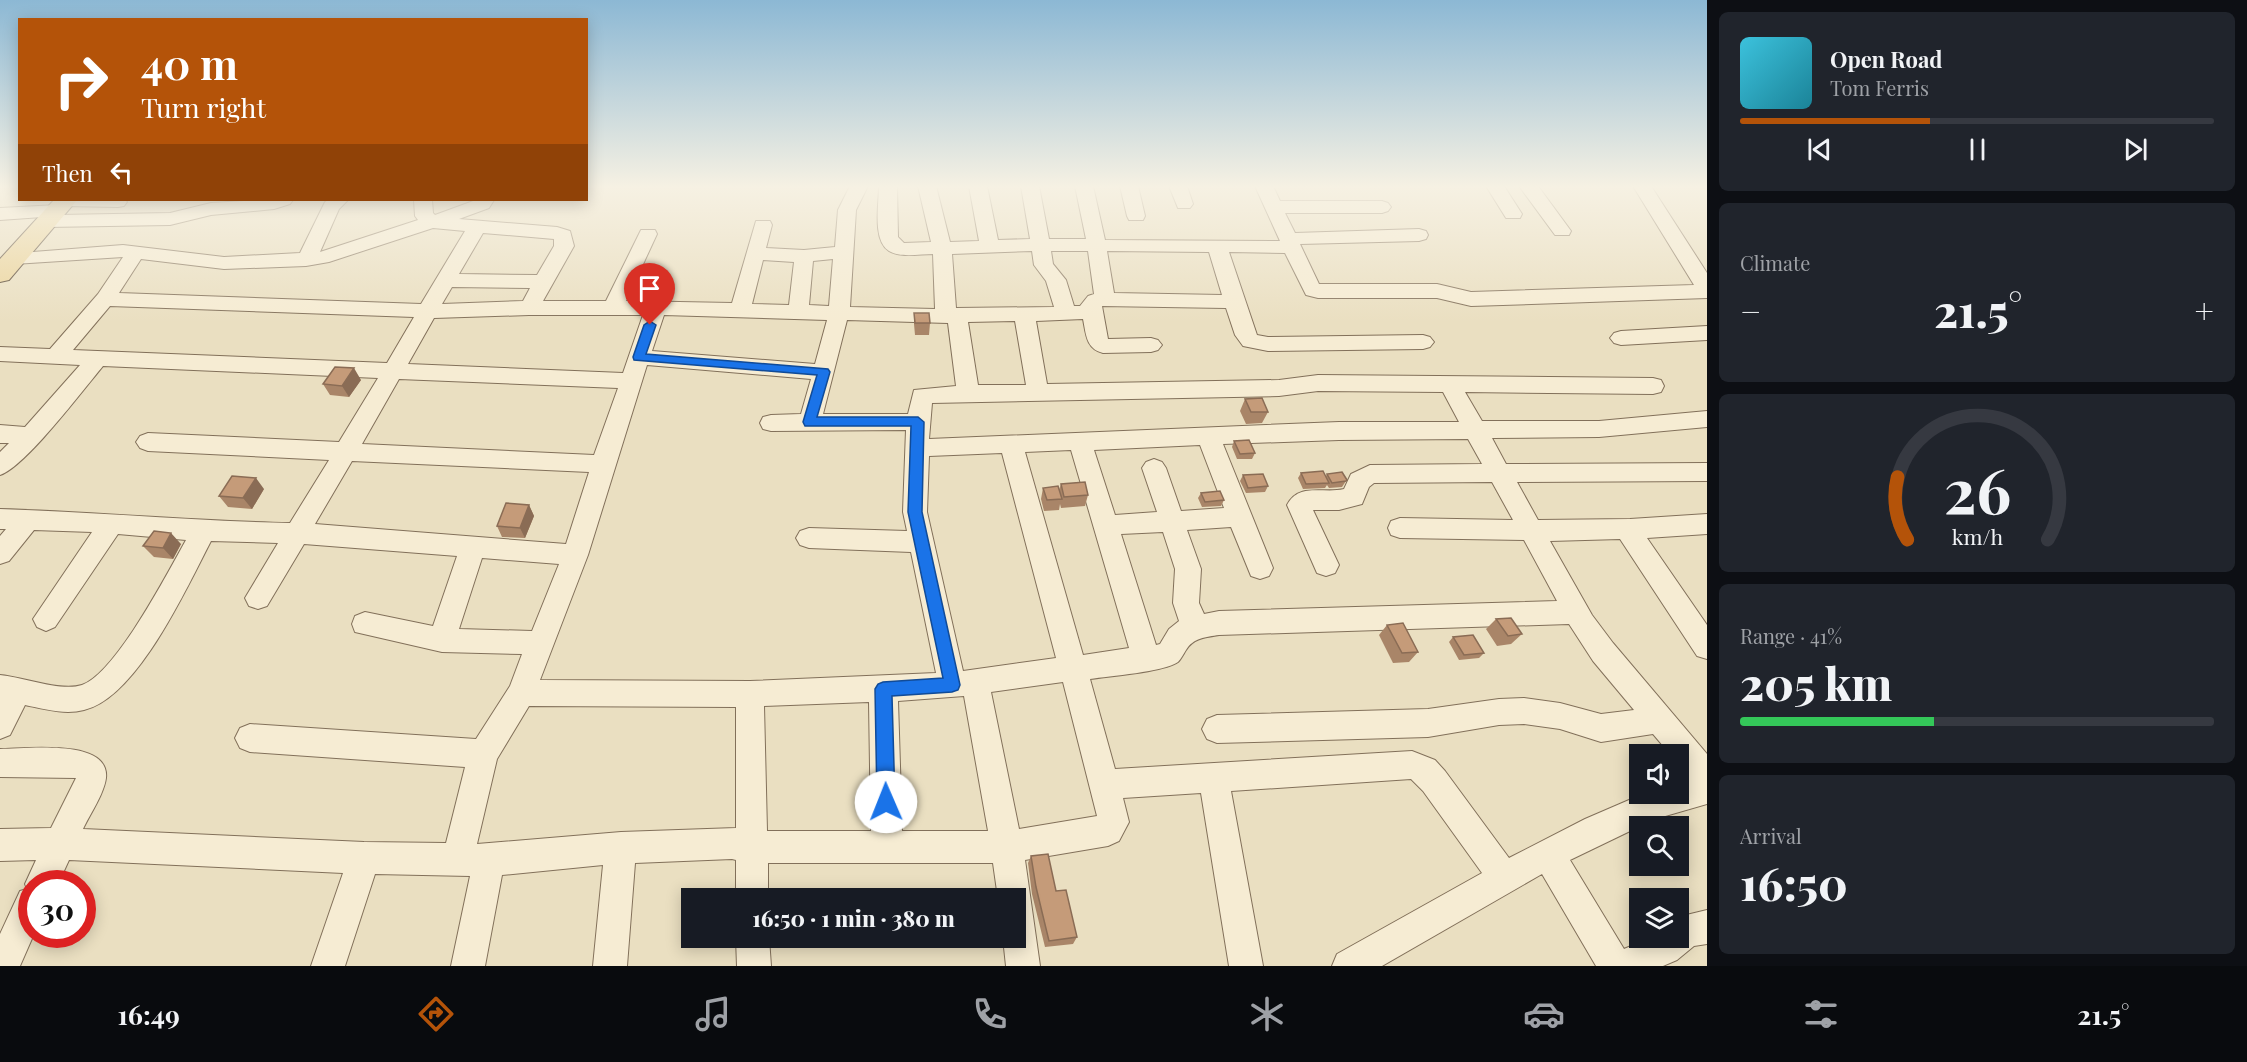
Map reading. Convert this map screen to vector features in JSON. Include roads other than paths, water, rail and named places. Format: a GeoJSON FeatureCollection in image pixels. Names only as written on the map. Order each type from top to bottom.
{"type":"FeatureCollection","features":[{"type":"Feature","properties":{"kind":"main road"},"geometry":{"type":"LineString","coordinates":[[7,266],[38,231]]}},
{"type":"Feature","properties":{"kind":"street"},"geometry":{"type":"LineString","coordinates":[[306,260],[319,231]]}},
{"type":"Feature","properties":{"kind":"street"},"geometry":{"type":"LineString","coordinates":[[7,266],[136,252],[224,263],[306,260],[340,254],[403,231]]}},
{"type":"Feature","properties":{"kind":"street"},"geometry":{"type":"LineString","coordinates":[[258,598],[474,231]]}},
{"type":"Feature","properties":{"kind":"street"},"geometry":{"type":"LineString","coordinates":[[529,308],[564,246],[563,236],[557,232],[538,231]]}},
{"type":"Feature","properties":{"kind":"street"},"geometry":{"type":"LineString","coordinates":[[740,312],[761,231]]}},
{"type":"Feature","properties":{"kind":"street"},"geometry":{"type":"LineString","coordinates":[[810,422],[839,313],[845,231]]}},
{"type":"Feature","properties":{"kind":"street"},"geometry":{"type":"LineString","coordinates":[[889,231],[889,238],[896,248],[911,250],[1040,245],[1217,246],[1419,235]]}},
{"type":"Feature","properties":{"kind":"street"},"geometry":{"type":"LineString","coordinates":[[938,231],[968,393]]}},
{"type":"Feature","properties":{"kind":"street"},"geometry":{"type":"LineString","coordinates":[[987,231],[990,246]]}},
{"type":"Feature","properties":{"kind":"street"},"geometry":{"type":"LineString","coordinates":[[1038,231],[1044,265],[1056,280],[1066,314]]}},
{"type":"Feature","properties":{"kind":"street"},"geometry":{"type":"LineString","coordinates":[[1094,231],[1097,246],[1098,341],[1103,346],[1151,345]]}},
{"type":"Feature","properties":{"kind":"street"},"geometry":{"type":"LineString","coordinates":[[1284,231],[1309,284],[1313,290],[1318,291],[1437,291],[1471,299],[1707,290],[1670,231]]}},
{"type":"Feature","properties":{"kind":"street"},"geometry":{"type":"LineString","coordinates":[[612,309],[648,234]]}},
{"type":"Feature","properties":{"kind":"street"},"geometry":{"type":"LineString","coordinates":[[1217,246],[1245,335],[1250,341],[1268,344],[1423,342]]}},
{"type":"Feature","properties":{"kind":"street"},"geometry":{"type":"LineString","coordinates":[[55,357],[105,299],[136,252]]}},
{"type":"Feature","properties":{"kind":"street"},"geometry":{"type":"LineString","coordinates":[[755,254],[804,255],[844,252]]}},
{"type":"Feature","properties":{"kind":"street"},"geometry":{"type":"LineString","coordinates":[[798,312],[804,255]]}},
{"type":"Feature","properties":{"kind":"street"},"geometry":{"type":"LineString","coordinates":[[444,280],[543,282]]}},
{"type":"Feature","properties":{"kind":"street"},"geometry":{"type":"LineString","coordinates":[[105,299],[428,311],[656,308],[952,316],[1066,314],[1087,311],[1098,302],[1235,302]]}},
{"type":"Feature","properties":{"kind":"street"},"geometry":{"type":"LineString","coordinates":[[468,966],[473,860],[483,754],[521,693],[575,555],[656,308]]}},
{"type":"Feature","properties":{"kind":"street"},"geometry":{"type":"LineString","coordinates":[[1024,314],[1038,393]]}},
{"type":"Feature","properties":{"kind":"street"},"geometry":{"type":"LineString","coordinates":[[1621,338],[1707,333]]}},
{"type":"Feature","properties":{"kind":"street"},"geometry":{"type":"LineString","coordinates":[[0,354],[393,370],[635,369],[824,372]]}},
{"type":"Feature","properties":{"kind":"street"},"geometry":{"type":"LineString","coordinates":[[0,466],[31,436],[97,359]]}},
{"type":"Feature","properties":{"kind":"street"},"geometry":{"type":"LineString","coordinates":[[1013,888],[1007,847],[963,683],[921,542],[915,512],[918,422],[922,396],[968,393],[1280,388],[1318,383],[1653,386]]}},
{"type":"Feature","properties":{"kind":"street"},"geometry":{"type":"LineString","coordinates":[[1449,383],[1576,612],[1603,652],[1707,777]]}},
{"type":"Feature","properties":{"kind":"street"},"geometry":{"type":"LineString","coordinates":[[918,448],[1339,431],[1599,429],[1707,419]]}},
{"type":"Feature","properties":{"kind":"street"},"geometry":{"type":"LineString","coordinates":[[771,423],[918,422]]}},
{"type":"Feature","properties":{"kind":"street"},"geometry":{"type":"LineString","coordinates":[[0,434],[31,436]]}},
{"type":"Feature","properties":{"kind":"street"},"geometry":{"type":"LineString","coordinates":[[1208,436],[1260,568]]}},
{"type":"Feature","properties":{"kind":"street"},"geometry":{"type":"LineString","coordinates":[[1080,441],[1146,658]]}},
{"type":"Feature","properties":{"kind":"street"},"geometry":{"type":"LineString","coordinates":[[148,442],[603,464]]}},
{"type":"Feature","properties":{"kind":"street"},"geometry":{"type":"LineString","coordinates":[[0,845],[59,844],[364,858],[473,860],[621,848],[732,843],[750,847],[1007,847],[1108,830],[1114,822],[1105,784],[1011,443]]}},
{"type":"Feature","properties":{"kind":"street"},"geometry":{"type":"LineString","coordinates":[[1154,468],[1188,569],[1186,603],[1195,627]]}},
{"type":"Feature","properties":{"kind":"street"},"geometry":{"type":"LineString","coordinates":[[1326,565],[1299,505],[1304,500],[1339,500],[1353,497],[1359,481],[1370,474],[1706,473]]}},
{"type":"Feature","properties":{"kind":"street"},"geometry":{"type":"LineString","coordinates":[[1107,525],[1240,517]]}},
{"type":"Feature","properties":{"kind":"street"},"geometry":{"type":"LineString","coordinates":[[0,519],[112,523],[204,531],[295,533],[575,555]]}},
{"type":"Feature","properties":{"kind":"street"},"geometry":{"type":"LineString","coordinates":[[0,554],[29,519]]}},
{"type":"Feature","properties":{"kind":"street"},"geometry":{"type":"LineString","coordinates":[[46,619],[112,523]]}},
{"type":"Feature","properties":{"kind":"street"},"geometry":{"type":"LineString","coordinates":[[1400,528],[1531,531],[1627,530],[1707,524]]}},
{"type":"Feature","properties":{"kind":"street"},"geometry":{"type":"LineString","coordinates":[[1627,530],[1707,647]]}},
{"type":"Feature","properties":{"kind":"street"},"geometry":{"type":"LineString","coordinates":[[0,725],[9,689],[69,698],[86,697],[99,692],[112,681],[158,612],[204,531]]}},
{"type":"Feature","properties":{"kind":"street"},"geometry":{"type":"LineString","coordinates":[[809,538],[921,542]]}},
{"type":"Feature","properties":{"kind":"street"},"geometry":{"type":"LineString","coordinates":[[442,640],[473,547]]}},
{"type":"Feature","properties":{"kind":"street"},"geometry":{"type":"LineString","coordinates":[[521,693],[750,694],[883,689],[963,683],[1169,653],[1179,637],[1189,629],[1219,622],[1576,612]]}},
{"type":"Feature","properties":{"kind":"street"},"geometry":{"type":"LineString","coordinates":[[365,624],[442,640],[540,643]]}},
{"type":"Feature","properties":{"kind":"street"},"geometry":{"type":"LineString","coordinates":[[883,689],[887,847]]}},
{"type":"Feature","properties":{"kind":"street"},"geometry":{"type":"LineString","coordinates":[[750,694],[752,888]]}},
{"type":"Feature","properties":{"kind":"street"},"geometry":{"type":"LineString","coordinates":[[1217,729],[1428,723],[1507,712],[1551,715],[1601,728],[1660,720]]}},
{"type":"Feature","properties":{"kind":"street"},"geometry":{"type":"LineString","coordinates":[[250,738],[483,754]]}},
{"type":"Feature","properties":{"kind":"street"},"geometry":{"type":"LineString","coordinates":[[0,763],[82,764],[91,770],[91,780],[47,870]]}},
{"type":"Feature","properties":{"kind":"street"},"geometry":{"type":"LineString","coordinates":[[1105,784],[1412,765],[1424,770],[1434,781],[1505,878]]}},
{"type":"Feature","properties":{"kind":"street"},"geometry":{"type":"LineString","coordinates":[[1212,777],[1246,966]]}},
{"type":"Feature","properties":{"kind":"street"},"geometry":{"type":"LineString","coordinates":[[1349,966],[1548,854],[1622,818],[1690,792],[1707,789]]}},
{"type":"Feature","properties":{"kind":"street"},"geometry":{"type":"LineString","coordinates":[[610,966],[621,848]]}},
{"type":"Feature","properties":{"kind":"street"},"geometry":{"type":"LineString","coordinates":[[1548,854],[1615,966]]}},
{"type":"Feature","properties":{"kind":"street"},"geometry":{"type":"LineString","coordinates":[[328,966],[364,858]]}},
{"type":"Feature","properties":{"kind":"street"},"geometry":{"type":"LineString","coordinates":[[1689,930],[1707,927]]}},
{"type":"Feature","properties":{"kind":"street"},"geometry":{"type":"LineString","coordinates":[[2,966],[18,932]]}},
{"type":"Feature","properties":{"kind":"street"},"geometry":{"type":"LineString","coordinates":[[753,948],[754,966]]}},
{"type":"Feature","properties":{"kind":"street"},"geometry":{"type":"LineString","coordinates":[[1021,948],[1023,966]]}},
{"type":"Feature","properties":{"kind":"street"},"geometry":{"type":"LineString","coordinates":[[1624,966],[1665,948]]}}]}
